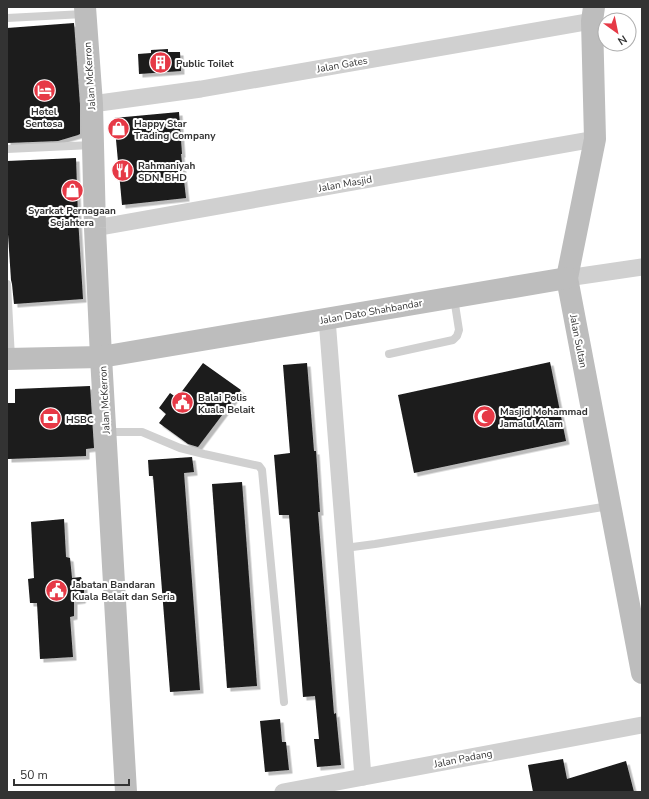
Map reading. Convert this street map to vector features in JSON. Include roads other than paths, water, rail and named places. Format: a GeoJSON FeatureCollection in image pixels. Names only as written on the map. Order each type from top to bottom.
{"type":"FeatureCollection","features":[{"type":"Feature","properties":{"kind":"street","name":"Jalan McKerron"},"geometry":{"type":"LineString","coordinates":[[85,10],[92,104],[95,228],[101,357],[126,792]]}},
{"type":"Feature","properties":{"kind":"street","name":"Jalan Gates"},"geometry":{"type":"LineString","coordinates":[[92,104],[201,89],[593,14]]}},
{"type":"Feature","properties":{"kind":"street","name":"Jalan Sultan"},"geometry":{"type":"LineString","coordinates":[[593,14],[595,139],[567,278],[642,673]]}},
{"type":"Feature","properties":{"kind":"street","name":"Jalan Masjid"},"geometry":{"type":"LineString","coordinates":[[95,228],[595,139]]}},
{"type":"Feature","properties":{"kind":"street","name":"Jalan Dato Shahbandar"},"geometry":{"type":"LineString","coordinates":[[9,359],[101,357],[567,278],[642,267]]}},
{"type":"Feature","properties":{"kind":"street"},"geometry":{"type":"LineString","coordinates":[[327,319],[345,548],[353,783]]}},
{"type":"Feature","properties":{"kind":"street","name":"Jalan Padang"},"geometry":{"type":"LineString","coordinates":[[283,792],[353,783],[642,724]]}},
{"type":"Feature","properties":{"kind":"lane"},"geometry":{"type":"LineString","coordinates":[[7,18],[85,10]]}},
{"type":"Feature","properties":{"kind":"lane"},"geometry":{"type":"LineString","coordinates":[[7,149],[93,144]]}},
{"type":"Feature","properties":{"kind":"lane"},"geometry":{"type":"LineString","coordinates":[[7,284],[9,359]]}},
{"type":"Feature","properties":{"kind":"lane"},"geometry":{"type":"LineString","coordinates":[[389,354],[453,340],[457,336],[459,330],[454,297]]}},
{"type":"Feature","properties":{"kind":"lane"},"geometry":{"type":"LineString","coordinates":[[106,432],[142,432],[180,448],[259,466],[262,470],[284,702]]}},
{"type":"Feature","properties":{"kind":"lane"},"geometry":{"type":"LineString","coordinates":[[345,548],[610,506]]}},
{"type":"Feature","properties":{"kind":"place","name":"Public Toilet"},"geometry":{"type":"Point","coordinates":[160,63]}},
{"type":"Feature","properties":{"kind":"place","name":"Hotel Sentosa"},"geometry":{"type":"Point","coordinates":[44,91]}},
{"type":"Feature","properties":{"kind":"place","name":"Happy Star Trading Company"},"geometry":{"type":"Point","coordinates":[119,129]}},
{"type":"Feature","properties":{"kind":"place","name":"Rahmaniyah SDN. BHD"},"geometry":{"type":"Point","coordinates":[123,171]}},
{"type":"Feature","properties":{"kind":"place","name":"Syarkat Pernagaan Sejahtera"},"geometry":{"type":"Point","coordinates":[72,190]}},
{"type":"Feature","properties":{"kind":"place","name":"Balai Polis Kuala Belait"},"geometry":{"type":"Point","coordinates":[183,403]}},
{"type":"Feature","properties":{"kind":"place","name":"Masjid Mohammad Jamalul Alam"},"geometry":{"type":"Point","coordinates":[485,417]}},
{"type":"Feature","properties":{"kind":"place","name":"HSBC"},"geometry":{"type":"Point","coordinates":[50,419]}},
{"type":"Feature","properties":{"kind":"place","name":"Jabatan Bandaran Kuala Belait dan Seria"},"geometry":{"type":"Point","coordinates":[57,590]}}]}
